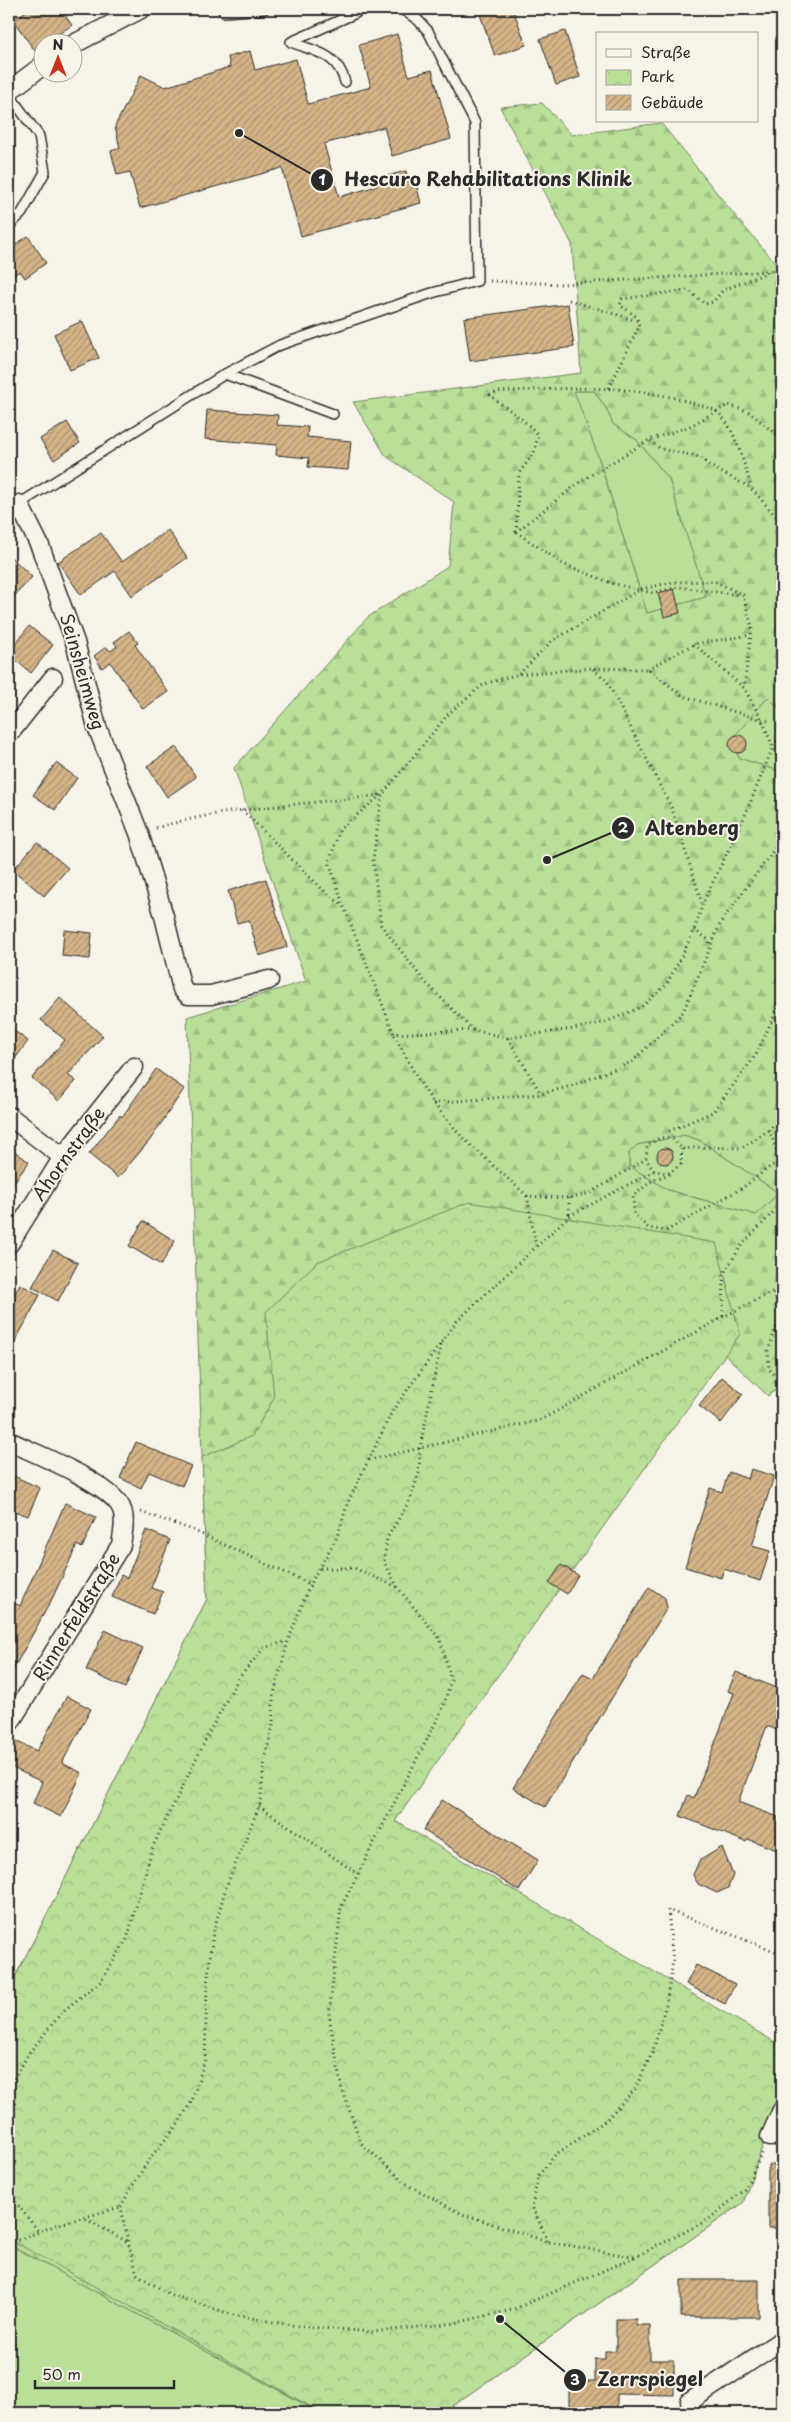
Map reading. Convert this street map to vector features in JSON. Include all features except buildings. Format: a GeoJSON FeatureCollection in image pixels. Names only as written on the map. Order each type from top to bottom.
{"type":"FeatureCollection","features":[{"type":"Feature","properties":{"kind":"street"},"geometry":{"type":"LineString","coordinates":[[82,41],[141,9]]}},
{"type":"Feature","properties":{"kind":"street"},"geometry":{"type":"LineString","coordinates":[[9,92],[32,74]]}},
{"type":"Feature","properties":{"kind":"street","name":"Seinsheimweg"},"geometry":{"type":"LineString","coordinates":[[14,510],[40,546],[72,633],[97,728],[139,833],[164,916],[182,989],[188,995],[206,996],[269,980]]}},
{"type":"Feature","properties":{"kind":"street"},"geometry":{"type":"LineString","coordinates":[[9,734],[53,678]]}},
{"type":"Feature","properties":{"kind":"street","name":"Ahornstraße"},"geometry":{"type":"LineString","coordinates":[[9,1244],[63,1157],[134,1067]]}},
{"type":"Feature","properties":{"kind":"street"},"geometry":{"type":"LineString","coordinates":[[9,1116],[63,1157]]}},
{"type":"Feature","properties":{"kind":"street"},"geometry":{"type":"LineString","coordinates":[[9,1441],[96,1484],[119,1504]]}},
{"type":"Feature","properties":{"kind":"street","name":"Rinnerfeldstraße"},"geometry":{"type":"LineString","coordinates":[[9,1724],[121,1545],[124,1524],[119,1504]]}},
{"type":"Feature","properties":{"kind":"street"},"geometry":{"type":"LineString","coordinates":[[770,2137],[782,2110]]}},
{"type":"Feature","properties":{"kind":"street"},"geometry":{"type":"LineString","coordinates":[[690,2401],[782,2340]]}},
{"type":"Feature","properties":{"kind":"lane"},"geometry":{"type":"LineString","coordinates":[[222,9],[224,12],[234,13],[264,9]]}},
{"type":"Feature","properties":{"kind":"lane"},"geometry":{"type":"LineString","coordinates":[[345,82],[342,70],[334,58],[291,42],[356,13],[357,9]]}},
{"type":"Feature","properties":{"kind":"lane"},"geometry":{"type":"LineString","coordinates":[[402,9],[418,20],[428,32],[475,123],[476,281]]}},
{"type":"Feature","properties":{"kind":"lane"},"geometry":{"type":"LineString","coordinates":[[9,92],[39,136],[45,172],[22,213],[9,226]]}},
{"type":"Feature","properties":{"kind":"lane","name":"Seinsheimweg"},"geometry":{"type":"LineString","coordinates":[[14,510],[226,374],[280,345],[432,293],[476,281]]}},
{"type":"Feature","properties":{"kind":"lane"},"geometry":{"type":"LineString","coordinates":[[226,374],[333,414]]}},
{"type":"Feature","properties":{"kind":"path"},"geometry":{"type":"LineString","coordinates":[[775,9],[782,20]]}},
{"type":"Feature","properties":{"kind":"path"},"geometry":{"type":"LineString","coordinates":[[771,271],[782,267]]}},
{"type":"Feature","properties":{"kind":"path"},"geometry":{"type":"LineString","coordinates":[[476,281],[561,284],[776,270],[723,290],[713,302],[705,304],[688,290],[622,299],[620,305],[637,317],[639,326],[609,388]]}},
{"type":"Feature","properties":{"kind":"path"},"geometry":{"type":"LineString","coordinates":[[569,300],[638,322]]}},
{"type":"Feature","properties":{"kind":"path"},"geometry":{"type":"LineString","coordinates":[[516,532],[519,473],[534,453],[538,435],[526,420],[508,410],[490,395],[497,392],[555,388],[609,388],[675,398],[716,410],[730,428],[739,447],[751,488]]}},
{"type":"Feature","properties":{"kind":"path"},"geometry":{"type":"LineString","coordinates":[[516,532],[581,481],[649,440],[688,426],[716,410],[728,406],[749,412],[782,439]]}},
{"type":"Feature","properties":{"kind":"path"},"geometry":{"type":"LineString","coordinates":[[649,440],[661,448],[700,457],[710,466],[751,488],[782,523]]}},
{"type":"Feature","properties":{"kind":"path"},"geometry":{"type":"LineString","coordinates":[[516,532],[563,564],[611,583],[653,593],[678,587],[743,596]]}},
{"type":"Feature","properties":{"kind":"path"},"geometry":{"type":"LineString","coordinates":[[518,674],[552,641],[641,589],[665,584],[714,582],[743,596],[752,627],[744,688]]}},
{"type":"Feature","properties":{"kind":"path"},"geometry":{"type":"LineString","coordinates":[[665,584],[666,591]]}},
{"type":"Feature","properties":{"kind":"path"},"geometry":{"type":"LineString","coordinates":[[646,1159],[590,1193],[569,1198],[528,1196],[462,1137],[433,1103],[416,1076],[394,1034],[344,907],[329,862],[340,829],[382,795],[449,713],[484,684],[518,674],[592,668],[648,669],[694,644],[752,635]]}},
{"type":"Feature","properties":{"kind":"path"},"geometry":{"type":"LineString","coordinates":[[694,644],[744,688],[762,720],[782,772]]}},
{"type":"Feature","properties":{"kind":"path"},"geometry":{"type":"LineString","coordinates":[[592,668],[607,681],[672,809],[702,904]]}},
{"type":"Feature","properties":{"kind":"path"},"geometry":{"type":"LineString","coordinates":[[648,669],[683,696],[769,721]]}},
{"type":"Feature","properties":{"kind":"path"},"geometry":{"type":"LineString","coordinates":[[394,1034],[473,1030],[508,1038],[573,1029],[606,1022],[641,1007],[666,985],[694,930],[702,904],[747,811],[777,741]]}},
{"type":"Feature","properties":{"kind":"path"},"geometry":{"type":"LineString","coordinates":[[139,833],[180,820],[242,810],[322,803],[382,795]]}},
{"type":"Feature","properties":{"kind":"path"},"geometry":{"type":"LineString","coordinates":[[382,795],[372,860],[381,926],[425,982],[473,1030]]}},
{"type":"Feature","properties":{"kind":"path"},"geometry":{"type":"LineString","coordinates":[[242,810],[321,888],[344,907]]}},
{"type":"Feature","properties":{"kind":"path"},"geometry":{"type":"LineString","coordinates":[[433,1103],[541,1094],[571,1086],[632,1062],[683,1012],[721,922],[782,839]]}},
{"type":"Feature","properties":{"kind":"path"},"geometry":{"type":"LineString","coordinates":[[694,930],[709,940],[710,948]]}},
{"type":"Feature","properties":{"kind":"path"},"geometry":{"type":"LineString","coordinates":[[709,940],[716,935]]}},
{"type":"Feature","properties":{"kind":"path"},"geometry":{"type":"LineString","coordinates":[[769,1130],[782,1162],[771,1166],[742,1188],[666,1231],[648,1228],[634,1214],[633,1196],[653,1180],[670,1173],[681,1164],[682,1149],[671,1137],[669,1131],[713,1112],[756,1055],[782,999]]}},
{"type":"Feature","properties":{"kind":"path"},"geometry":{"type":"LineString","coordinates":[[508,1038],[541,1094]]}},
{"type":"Feature","properties":{"kind":"path"},"geometry":{"type":"LineString","coordinates":[[682,1149],[703,1147],[742,1148],[769,1130],[782,1117]]}},
{"type":"Feature","properties":{"kind":"path"},"geometry":{"type":"LineString","coordinates":[[654,1171],[646,1159],[647,1146],[659,1138],[671,1137]]}},
{"type":"Feature","properties":{"kind":"path"},"geometry":{"type":"LineString","coordinates":[[670,1173],[654,1171],[569,1216],[457,1321],[393,1410],[348,1502],[337,1537],[310,1584],[288,1641],[273,1697],[273,1725],[265,1758],[259,1806],[226,1887],[213,1933],[207,1985],[205,2059],[192,2102],[178,2124],[150,2158],[128,2192],[122,2207],[128,2242],[137,2274],[169,2294],[234,2315],[297,2326],[373,2332],[456,2323],[512,2310],[635,2257],[708,2220],[745,2189],[770,2137]]}},
{"type":"Feature","properties":{"kind":"path"},"geometry":{"type":"LineString","coordinates":[[528,1196],[536,1246]]}},
{"type":"Feature","properties":{"kind":"path"},"geometry":{"type":"LineString","coordinates":[[569,1198],[569,1216]]}},
{"type":"Feature","properties":{"kind":"path"},"geometry":{"type":"LineString","coordinates":[[723,1316],[724,1272],[741,1246],[782,1203]]}},
{"type":"Feature","properties":{"kind":"path"},"geometry":{"type":"LineString","coordinates":[[369,1460],[541,1420],[723,1316],[782,1287]]}},
{"type":"Feature","properties":{"kind":"path"},"geometry":{"type":"LineString","coordinates":[[773,1293],[782,1307]]}},
{"type":"Feature","properties":{"kind":"path"},"geometry":{"type":"LineString","coordinates":[[782,1319],[778,1322],[768,1351],[769,1369],[782,1383]]}},
{"type":"Feature","properties":{"kind":"path"},"geometry":{"type":"LineString","coordinates":[[441,1344],[420,1447],[419,1473],[410,1500],[387,1538],[384,1562],[398,1588],[440,1639],[451,1680],[443,1708],[341,1908],[329,2015],[341,2086],[361,2143],[408,2184],[462,2214],[549,2242],[635,2257]]}},
{"type":"Feature","properties":{"kind":"path"},"geometry":{"type":"LineString","coordinates":[[119,1504],[190,1529],[310,1584]]}},
{"type":"Feature","properties":{"kind":"path"},"geometry":{"type":"LineString","coordinates":[[319,1568],[354,1568],[398,1588]]}},
{"type":"Feature","properties":{"kind":"path"},"geometry":{"type":"LineString","coordinates":[[9,2087],[29,2053],[63,2011],[100,1982],[127,1939],[153,1846],[238,1679],[264,1648],[288,1641]]}},
{"type":"Feature","properties":{"kind":"path"},"geometry":{"type":"LineString","coordinates":[[259,1806],[358,1874]]}},
{"type":"Feature","properties":{"kind":"path"},"geometry":{"type":"LineString","coordinates":[[549,2242],[532,2207],[538,2176],[555,2155],[606,2121],[635,2089],[653,2051],[666,2004],[673,1961],[668,1910],[782,1954]]}},
{"type":"Feature","properties":{"kind":"path"},"geometry":{"type":"LineString","coordinates":[[9,2194],[40,2232]]}},
{"type":"Feature","properties":{"kind":"path"},"geometry":{"type":"LineString","coordinates":[[9,2244],[40,2232],[122,2207]]}},
{"type":"Feature","properties":{"kind":"path"},"geometry":{"type":"LineString","coordinates":[[85,2218],[128,2242]]}},
{"type":"Feature","properties":{"kind":"path"},"geometry":{"type":"LineString","coordinates":[[771,2413],[782,2404]]}},
{"type":"Feature","properties":{"kind":"green space"},"geometry":{"type":"Polygon","coordinates":[[[542,103],[572,135],[661,123],[741,223],[782,270],[782,711],[768,697],[731,740],[739,758],[782,772],[782,1384],[768,1396],[720,1350],[395,1821],[629,1965],[782,2089],[743,2203],[442,2413],[321,2413],[9,2245],[9,1989],[207,1599],[187,1017],[306,981],[234,768],[368,617],[448,566],[454,502],[386,456],[353,402],[581,373],[572,244],[500,107],[542,103]],[[574,391],[599,459],[647,613],[706,597],[669,479],[637,440],[613,424],[606,408],[594,391],[574,391]],[[684,1135],[637,1145],[629,1153],[629,1166],[668,1190],[756,1215],[779,1193],[699,1140],[684,1135]]]}},
{"type":"Feature","properties":{"kind":"green space"},"geometry":{"type":"Polygon","coordinates":[[[573,391],[594,391],[606,408],[613,424],[637,440],[669,479],[707,597],[647,613],[599,459],[573,391]]]}},
{"type":"Feature","properties":{"kind":"green space"},"geometry":{"type":"Polygon","coordinates":[[[768,697],[782,711],[782,772],[739,758],[731,740],[768,697]]]}},
{"type":"Feature","properties":{"kind":"green space"},"geometry":{"type":"Polygon","coordinates":[[[684,1135],[699,1140],[779,1193],[756,1215],[668,1190],[629,1166],[629,1153],[637,1145],[684,1135]]]}},
{"type":"Feature","properties":{"kind":"green space"},"geometry":{"type":"Polygon","coordinates":[[[469,1202],[716,1243],[740,1334],[395,1821],[782,2046],[782,2089],[743,2203],[442,2413],[322,2413],[9,2239],[9,1989],[207,1599],[202,1457],[252,1436],[274,1398],[266,1312],[317,1262],[469,1202]]]}},
{"type":"Feature","properties":{"kind":"green space"},"geometry":{"type":"Polygon","coordinates":[[[9,2245],[321,2413],[9,2413],[9,2245]]]}},
{"type":"Feature","properties":{"kind":"place","name":"Hescuro Rehabilitations Klinik"},"geometry":{"type":"Point","coordinates":[239,133]}},
{"type":"Feature","properties":{"kind":"place","name":"Altenberg"},"geometry":{"type":"Point","coordinates":[547,860]}},
{"type":"Feature","properties":{"kind":"place","name":"Zerrspiegel"},"geometry":{"type":"Point","coordinates":[500,2319]}}]}
